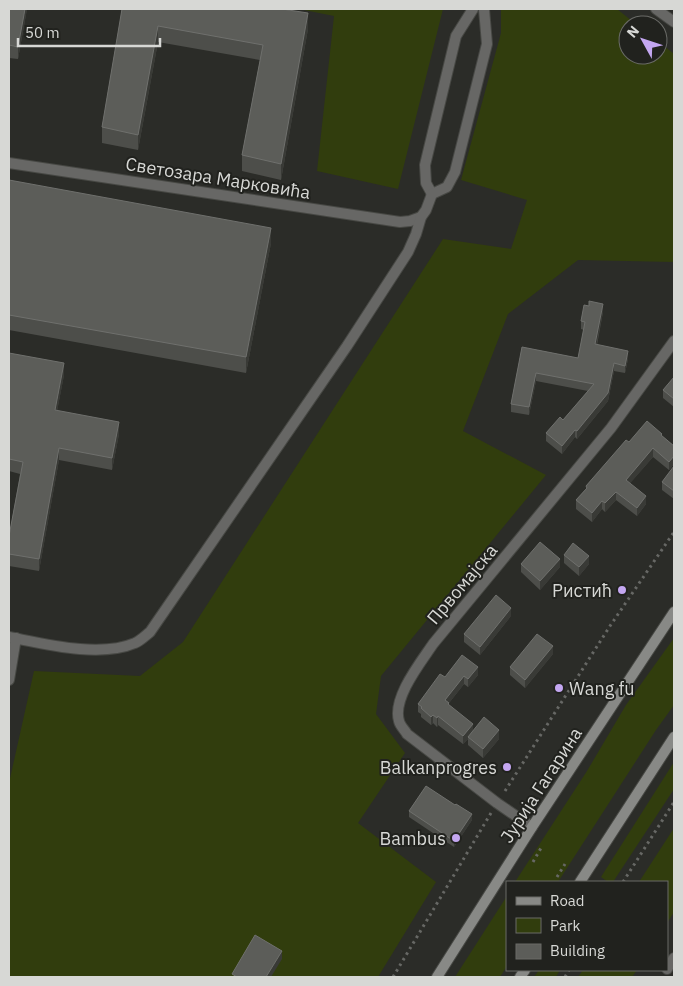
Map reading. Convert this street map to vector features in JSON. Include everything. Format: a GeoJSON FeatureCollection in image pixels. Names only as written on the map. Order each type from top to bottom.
{"type":"FeatureCollection","features":[{"type":"Feature","properties":{"kind":"main road","name":"Јурија Гагарина"},"geometry":{"type":"LineString","coordinates":[[437,977],[532,827],[674,612]]}},
{"type":"Feature","properties":{"kind":"main road"},"geometry":{"type":"LineString","coordinates":[[581,881],[674,737]]}},
{"type":"Feature","properties":{"kind":"street"},"geometry":{"type":"LineString","coordinates":[[432,194],[426,183],[425,165],[456,36],[473,9]]}},
{"type":"Feature","properties":{"kind":"street"},"geometry":{"type":"LineString","coordinates":[[9,680],[13,638],[88,650],[108,650],[137,643],[150,632],[347,346],[408,252],[432,194],[447,187],[456,172],[487,44],[484,9]]}},
{"type":"Feature","properties":{"kind":"street"},"geometry":{"type":"LineString","coordinates":[[656,9],[674,22]]}},
{"type":"Feature","properties":{"kind":"street","name":"Светозара Марковића"},"geometry":{"type":"LineString","coordinates":[[9,162],[400,222],[421,217]]}},
{"type":"Feature","properties":{"kind":"street","name":"Првомајска"},"geometry":{"type":"LineString","coordinates":[[532,827],[497,803],[407,734],[399,723],[398,711],[401,699],[415,671],[433,644],[612,428],[674,341]]}},
{"type":"Feature","properties":{"kind":"path"},"geometry":{"type":"LineString","coordinates":[[393,977],[497,803],[610,626],[674,532]]}},
{"type":"Feature","properties":{"kind":"path"},"geometry":{"type":"LineString","coordinates":[[624,881],[674,802]]}},
{"type":"Feature","properties":{"kind":"path"},"geometry":{"type":"LineString","coordinates":[[533,862],[542,848]]}},
{"type":"Feature","properties":{"kind":"path"},"geometry":{"type":"LineString","coordinates":[[556,877],[565,864]]}},
{"type":"Feature","properties":{"kind":"green space"},"geometry":{"type":"Polygon","coordinates":[[[299,9],[443,9],[398,189],[317,171],[334,16],[299,9]]]}},
{"type":"Feature","properties":{"kind":"green space"},"geometry":{"type":"Polygon","coordinates":[[[501,9],[617,9],[624,15],[618,15],[618,65],[668,65],[668,49],[674,54],[674,262],[578,260],[508,314],[463,431],[546,475],[381,676],[376,714],[405,753],[358,823],[436,882],[378,977],[9,977],[9,783],[34,671],[140,676],[183,642],[443,239],[511,249],[527,200],[461,180],[501,33],[501,9]]]}},
{"type":"Feature","properties":{"kind":"green space"},"geometry":{"type":"Polygon","coordinates":[[[674,638],[674,705],[559,881],[516,881],[587,771],[626,705],[674,638]]]}},
{"type":"Feature","properties":{"kind":"green space"},"geometry":{"type":"Polygon","coordinates":[[[674,762],[674,789],[614,881],[607,881],[601,877],[674,762]]]}},
{"type":"Feature","properties":{"kind":"green space"},"geometry":{"type":"Polygon","coordinates":[[[674,828],[674,912],[668,921],[668,881],[640,881],[674,828]]]}},
{"type":"Feature","properties":{"kind":"green space"},"geometry":{"type":"Polygon","coordinates":[[[506,898],[506,968],[500,977],[455,977],[506,898]]]}},
{"type":"Feature","properties":{"kind":"green space"},"geometry":{"type":"Polygon","coordinates":[[[538,971],[559,971],[556,977],[534,977],[538,971]]]}},
{"type":"Feature","properties":{"kind":"green space"},"geometry":{"type":"Polygon","coordinates":[[[582,971],[636,971],[632,977],[578,977],[582,971]]]}},
{"type":"Feature","properties":{"kind":"building"},"geometry":{"type":"Polygon","coordinates":[[[9,9],[25,9],[18,47],[9,45],[9,9]]]}},
{"type":"Feature","properties":{"kind":"building"},"geometry":{"type":"Polygon","coordinates":[[[122,9],[282,9],[308,13],[281,164],[242,155],[263,45],[158,26],[138,135],[102,127],[122,9]]]}},
{"type":"Feature","properties":{"kind":"building"},"geometry":{"type":"Polygon","coordinates":[[[9,180],[271,228],[246,357],[9,315],[9,180]]]}},
{"type":"Feature","properties":{"kind":"building"},"geometry":{"type":"Polygon","coordinates":[[[589,301],[603,304],[595,344],[628,351],[625,366],[614,363],[608,393],[562,446],[546,433],[560,417],[563,420],[594,384],[536,373],[529,407],[511,404],[522,347],[578,358],[585,322],[581,321],[584,305],[589,306],[589,301]]]}},
{"type":"Feature","properties":{"kind":"building"},"geometry":{"type":"Polygon","coordinates":[[[9,353],[64,363],[55,410],[119,422],[112,458],[59,448],[39,559],[9,554],[9,536],[23,462],[9,459],[9,353]]]}},
{"type":"Feature","properties":{"kind":"building"},"geometry":{"type":"Polygon","coordinates":[[[674,377],[674,399],[663,390],[674,377]]]}},
{"type":"Feature","properties":{"kind":"building"},"geometry":{"type":"Polygon","coordinates":[[[647,421],[674,446],[674,456],[669,462],[653,448],[626,480],[646,496],[637,508],[616,492],[605,503],[602,501],[592,513],[576,500],[626,440],[629,442],[647,421]]]}},
{"type":"Feature","properties":{"kind":"building"},"geometry":{"type":"Polygon","coordinates":[[[674,466],[674,491],[662,482],[674,466]]]}},
{"type":"Feature","properties":{"kind":"building"},"geometry":{"type":"Polygon","coordinates":[[[540,542],[560,559],[540,581],[521,564],[540,542]]]}},
{"type":"Feature","properties":{"kind":"building"},"geometry":{"type":"Polygon","coordinates":[[[573,543],[589,556],[579,567],[564,555],[573,543]]]}},
{"type":"Feature","properties":{"kind":"building"},"geometry":{"type":"Polygon","coordinates":[[[496,595],[511,608],[480,647],[464,634],[496,595]]]}},
{"type":"Feature","properties":{"kind":"building"},"geometry":{"type":"Polygon","coordinates":[[[537,634],[553,646],[525,680],[510,667],[537,634]]]}},
{"type":"Feature","properties":{"kind":"building"},"geometry":{"type":"Polygon","coordinates":[[[462,655],[478,667],[468,679],[464,676],[445,700],[473,724],[463,736],[438,716],[437,718],[433,715],[431,717],[418,704],[440,674],[445,677],[462,655]]]}},
{"type":"Feature","properties":{"kind":"building"},"geometry":{"type":"Polygon","coordinates":[[[484,717],[499,730],[483,749],[468,737],[484,717]]]}},
{"type":"Feature","properties":{"kind":"building"},"geometry":{"type":"Polygon","coordinates":[[[426,786],[472,814],[454,841],[409,811],[426,786]]]}},
{"type":"Feature","properties":{"kind":"building"},"geometry":{"type":"Polygon","coordinates":[[[255,935],[282,951],[266,977],[237,977],[232,974],[255,935]]]}},
{"type":"Feature","properties":{"kind":"place","name":"Ристић"},"geometry":{"type":"Point","coordinates":[622,590]}},
{"type":"Feature","properties":{"kind":"place","name":"Wang fu"},"geometry":{"type":"Point","coordinates":[559,688]}},
{"type":"Feature","properties":{"kind":"place","name":"Balkanprogres"},"geometry":{"type":"Point","coordinates":[507,767]}},
{"type":"Feature","properties":{"kind":"place","name":"Bambus"},"geometry":{"type":"Point","coordinates":[456,838]}}]}
